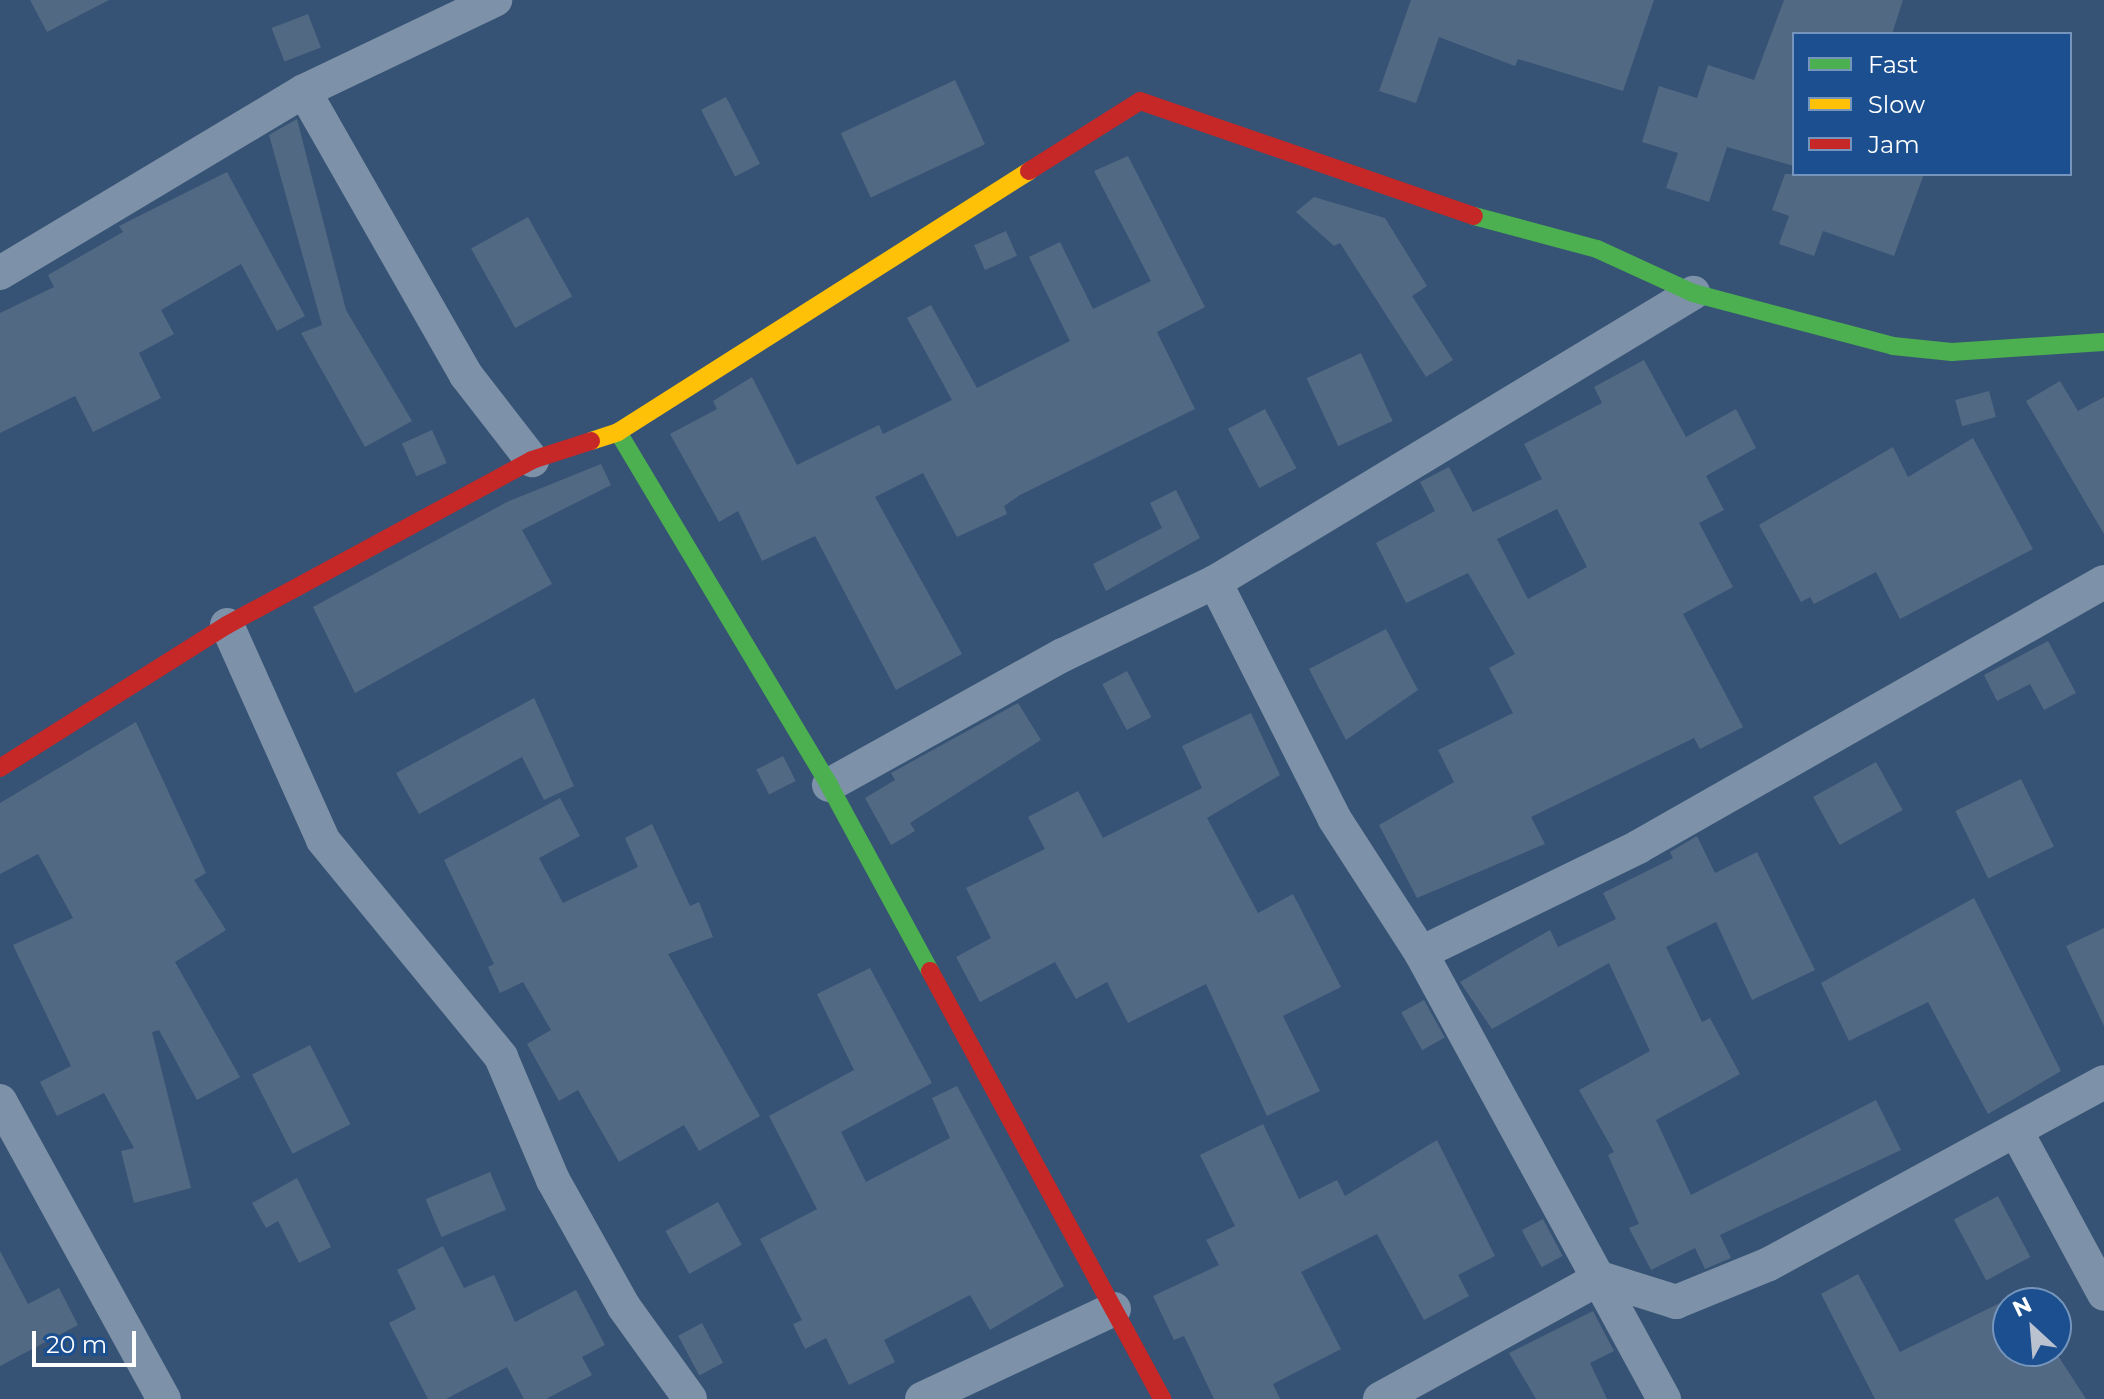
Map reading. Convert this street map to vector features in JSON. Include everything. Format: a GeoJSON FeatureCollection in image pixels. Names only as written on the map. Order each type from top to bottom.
{"type":"FeatureCollection","features":[{"type":"Feature","properties":{"kind":"street"},"geometry":{"type":"LineString","coordinates":[[0,273],[304,91],[495,0]]}},
{"type":"Feature","properties":{"kind":"street"},"geometry":{"type":"LineString","coordinates":[[304,91],[466,375],[532,460]]}},
{"type":"Feature","properties":{"kind":"street"},"geometry":{"type":"LineString","coordinates":[[0,768],[227,625],[532,460],[618,432],[1140,101],[1396,195],[1597,249],[1693,293],[1893,346],[1952,352],[2104,342]]}},
{"type":"Feature","properties":{"kind":"street"},"geometry":{"type":"LineString","coordinates":[[829,785],[1063,655],[1215,582],[1693,293]]}},
{"type":"Feature","properties":{"kind":"street"},"geometry":{"type":"LineString","coordinates":[[618,432],[829,785],[1162,1399]]}},
{"type":"Feature","properties":{"kind":"street"},"geometry":{"type":"LineString","coordinates":[[1215,582],[1334,818],[1421,953],[1664,1399]]}},
{"type":"Feature","properties":{"kind":"street"},"geometry":{"type":"LineString","coordinates":[[1421,953],[1652,839],[2104,582]]}},
{"type":"Feature","properties":{"kind":"street"},"geometry":{"type":"LineString","coordinates":[[227,625],[323,840],[501,1057],[553,1180],[624,1307],[690,1399]]}},
{"type":"Feature","properties":{"kind":"street"},"geometry":{"type":"LineString","coordinates":[[1380,1399],[1600,1278],[1676,1302],[1769,1264],[2104,1082]]}},
{"type":"Feature","properties":{"kind":"street"},"geometry":{"type":"LineString","coordinates":[[0,1101],[164,1399]]}},
{"type":"Feature","properties":{"kind":"street"},"geometry":{"type":"LineString","coordinates":[[2016,1131],[2104,1294]]}},
{"type":"Feature","properties":{"kind":"street"},"geometry":{"type":"LineString","coordinates":[[922,1399],[1114,1309]]}},
{"type":"Feature","properties":{"kind":"building"},"geometry":{"type":"Polygon","coordinates":[[[30,0],[109,0],[47,32],[30,0]]]}},
{"type":"Feature","properties":{"kind":"building"},"geometry":{"type":"Polygon","coordinates":[[[1411,0],[1654,0],[1623,91],[1518,59],[1515,66],[1439,37],[1416,103],[1379,91],[1411,0]]]}},
{"type":"Feature","properties":{"kind":"building"},"geometry":{"type":"Polygon","coordinates":[[[1784,0],[1903,0],[1893,32],[1792,32],[1792,165],[1727,147],[1709,202],[1666,188],[1678,153],[1642,142],[1659,86],[1697,98],[1708,65],[1754,80],[1784,0]]]}},
{"type":"Feature","properties":{"kind":"building"},"geometry":{"type":"Polygon","coordinates":[[[308,14],[321,48],[284,62],[272,28],[308,14]]]}},
{"type":"Feature","properties":{"kind":"building"},"geometry":{"type":"Polygon","coordinates":[[[955,80],[985,144],[871,198],[841,133],[955,80]]]}},
{"type":"Feature","properties":{"kind":"building"},"geometry":{"type":"Polygon","coordinates":[[[726,97],[760,164],[735,177],[701,110],[726,97]]]}},
{"type":"Feature","properties":{"kind":"building"},"geometry":{"type":"Polygon","coordinates":[[[297,119],[346,310],[412,421],[365,447],[301,333],[322,325],[269,135],[297,119]]]}},
{"type":"Feature","properties":{"kind":"building"},"geometry":{"type":"Polygon","coordinates":[[[1128,156],[1205,307],[1157,332],[1195,409],[1020,495],[1004,506],[1007,514],[957,537],[923,473],[875,497],[962,654],[896,690],[815,536],[762,561],[738,511],[719,522],[670,434],[717,409],[713,401],[752,377],[797,465],[879,425],[883,434],[952,400],[907,318],[931,305],[977,388],[1070,341],[1029,257],[1060,242],[1093,309],[1151,281],[1094,171],[1128,156]]]}},
{"type":"Feature","properties":{"kind":"building"},"geometry":{"type":"Polygon","coordinates":[[[227,172],[305,316],[277,331],[241,264],[161,310],[174,334],[139,353],[161,398],[93,432],[75,396],[0,433],[0,313],[54,287],[48,275],[123,232],[119,226],[227,172]]]}},
{"type":"Feature","properties":{"kind":"building"},"geometry":{"type":"Polygon","coordinates":[[[1785,174],[1923,176],[1894,256],[1823,231],[1814,256],[1779,244],[1789,216],[1772,210],[1785,174]]]}},
{"type":"Feature","properties":{"kind":"building"},"geometry":{"type":"Polygon","coordinates":[[[1314,197],[1385,218],[1427,286],[1412,296],[1453,360],[1426,377],[1340,243],[1334,246],[1296,212],[1314,197]]]}},
{"type":"Feature","properties":{"kind":"building"},"geometry":{"type":"Polygon","coordinates":[[[528,217],[572,297],[515,328],[471,249],[528,217]]]}},
{"type":"Feature","properties":{"kind":"building"},"geometry":{"type":"Polygon","coordinates":[[[1006,231],[1017,256],[985,270],[974,245],[1006,231]]]}},
{"type":"Feature","properties":{"kind":"building"},"geometry":{"type":"Polygon","coordinates":[[[1361,353],[1393,421],[1338,446],[1307,378],[1361,353]]]}},
{"type":"Feature","properties":{"kind":"building"},"geometry":{"type":"Polygon","coordinates":[[[1644,360],[1686,437],[1736,409],[1756,448],[1706,476],[1724,510],[1699,523],[1733,587],[1683,614],[1743,727],[1700,749],[1694,738],[1531,817],[1545,844],[1417,898],[1379,825],[1454,782],[1438,750],[1513,713],[1489,668],[1515,654],[1468,573],[1406,603],[1376,543],[1435,511],[1420,482],[1449,467],[1473,512],[1542,479],[1524,444],[1602,403],[1594,387],[1644,360]],[[1557,509],[1497,539],[1528,599],[1587,567],[1557,509]]]}},
{"type":"Feature","properties":{"kind":"building"},"geometry":{"type":"Polygon","coordinates":[[[2060,381],[2078,411],[2104,397],[2104,534],[2026,401],[2060,381]]]}},
{"type":"Feature","properties":{"kind":"building"},"geometry":{"type":"Polygon","coordinates":[[[1989,391],[1996,417],[1962,426],[1955,400],[1989,391]]]}},
{"type":"Feature","properties":{"kind":"building"},"geometry":{"type":"Polygon","coordinates":[[[1265,409],[1296,468],[1259,488],[1228,429],[1265,409]]]}},
{"type":"Feature","properties":{"kind":"building"},"geometry":{"type":"Polygon","coordinates":[[[432,430],[447,463],[416,476],[402,443],[432,430]]]}},
{"type":"Feature","properties":{"kind":"building"},"geometry":{"type":"Polygon","coordinates":[[[1973,438],[2033,549],[1900,619],[1876,572],[1814,604],[1810,597],[1801,602],[1759,525],[1893,447],[1908,477],[1973,438]]]}},
{"type":"Feature","properties":{"kind":"building"},"geometry":{"type":"Polygon","coordinates":[[[601,464],[611,485],[522,530],[552,584],[355,693],[313,607],[507,502],[601,464]]]}},
{"type":"Feature","properties":{"kind":"building"},"geometry":{"type":"Polygon","coordinates":[[[1176,490],[1200,538],[1106,591],[1093,564],[1162,528],[1150,503],[1176,490]]]}},
{"type":"Feature","properties":{"kind":"building"},"geometry":{"type":"Polygon","coordinates":[[[1386,629],[1418,690],[1346,740],[1309,669],[1386,629]]]}},
{"type":"Feature","properties":{"kind":"building"},"geometry":{"type":"Polygon","coordinates":[[[2048,641],[2076,693],[2044,710],[2030,684],[1997,701],[1984,675],[2048,641]]]}},
{"type":"Feature","properties":{"kind":"building"},"geometry":{"type":"Polygon","coordinates":[[[1127,671],[1151,717],[1127,730],[1102,684],[1127,671]]]}},
{"type":"Feature","properties":{"kind":"building"},"geometry":{"type":"Polygon","coordinates":[[[534,698],[574,786],[544,800],[522,757],[419,814],[396,773],[534,698]]]}},
{"type":"Feature","properties":{"kind":"building"},"geometry":{"type":"Polygon","coordinates":[[[1018,703],[1041,740],[910,823],[915,831],[891,845],[865,798],[895,780],[891,773],[1018,703]]]}},
{"type":"Feature","properties":{"kind":"building"},"geometry":{"type":"Polygon","coordinates":[[[1251,713],[1280,775],[1207,818],[1258,913],[1293,894],[1341,987],[1283,1016],[1320,1091],[1267,1116],[1206,984],[1128,1023],[1107,982],[1076,999],[1055,962],[980,1002],[956,957],[991,938],[966,888],[1045,849],[1028,817],[1078,791],[1103,838],[1202,788],[1182,746],[1251,713]]]}},
{"type":"Feature","properties":{"kind":"building"},"geometry":{"type":"Polygon","coordinates":[[[136,722],[206,873],[194,880],[226,930],[175,962],[240,1077],[197,1100],[159,1030],[152,1032],[191,1188],[134,1203],[121,1151],[134,1148],[104,1093],[57,1116],[40,1082],[71,1066],[13,945],[73,918],[38,854],[0,874],[0,803],[136,722]]]}},
{"type":"Feature","properties":{"kind":"building"},"geometry":{"type":"Polygon","coordinates":[[[783,756],[796,781],[769,795],[756,770],[783,756]]]}},
{"type":"Feature","properties":{"kind":"building"},"geometry":{"type":"Polygon","coordinates":[[[1876,762],[1903,810],[1840,845],[1813,797],[1876,762]]]}},
{"type":"Feature","properties":{"kind":"building"},"geometry":{"type":"Polygon","coordinates":[[[2021,779],[2054,846],[1988,878],[1955,811],[2021,779]]]}},
{"type":"Feature","properties":{"kind":"building"},"geometry":{"type":"Polygon","coordinates":[[[560,798],[580,836],[539,858],[563,903],[638,867],[625,838],[652,824],[690,906],[699,902],[713,937],[668,954],[760,1116],[699,1151],[684,1125],[619,1162],[578,1090],[559,1101],[527,1044],[551,1030],[523,982],[500,993],[488,967],[494,964],[444,860],[560,798]]]}},
{"type":"Feature","properties":{"kind":"building"},"geometry":{"type":"Polygon","coordinates":[[[1697,836],[1715,873],[1757,852],[1815,970],[1752,1000],[1716,922],[1666,947],[1702,1022],[1710,1018],[1740,1074],[1656,1120],[1691,1195],[1876,1100],[1901,1150],[1720,1235],[1731,1258],[1705,1269],[1695,1248],[1651,1270],[1629,1228],[1639,1224],[1608,1155],[1614,1152],[1579,1090],[1650,1051],[1609,963],[1492,1029],[1460,982],[1550,930],[1558,947],[1616,919],[1603,893],[1673,858],[1670,852],[1697,836]]]}},
{"type":"Feature","properties":{"kind":"building"},"geometry":{"type":"Polygon","coordinates":[[[1974,898],[2061,1071],[1988,1114],[1928,1002],[1849,1041],[1821,983],[1974,898]]]}},
{"type":"Feature","properties":{"kind":"building"},"geometry":{"type":"Polygon","coordinates":[[[2104,928],[2104,1026],[2066,946],[2104,928]]]}},
{"type":"Feature","properties":{"kind":"building"},"geometry":{"type":"Polygon","coordinates":[[[870,968],[932,1083],[841,1132],[866,1182],[950,1138],[932,1098],[957,1086],[1064,1286],[990,1330],[970,1295],[884,1340],[895,1362],[849,1385],[826,1338],[805,1349],[793,1324],[802,1320],[760,1239],[817,1209],[769,1116],[854,1070],[817,994],[870,968]]]}},
{"type":"Feature","properties":{"kind":"building"},"geometry":{"type":"Polygon","coordinates":[[[1424,1000],[1445,1038],[1422,1050],[1401,1013],[1424,1000]]]}},
{"type":"Feature","properties":{"kind":"building"},"geometry":{"type":"Polygon","coordinates":[[[310,1045],[350,1124],[292,1154],[252,1075],[310,1045]]]}},
{"type":"Feature","properties":{"kind":"building"},"geometry":{"type":"Polygon","coordinates":[[[1263,1124],[1299,1199],[1337,1180],[1345,1196],[1437,1140],[1495,1256],[1458,1275],[1469,1296],[1424,1320],[1377,1234],[1301,1272],[1341,1349],[1273,1384],[1280,1399],[1214,1399],[1184,1336],[1174,1340],[1153,1296],[1219,1265],[1206,1240],[1235,1226],[1200,1155],[1263,1124]]]}},
{"type":"Feature","properties":{"kind":"building"},"geometry":{"type":"Polygon","coordinates":[[[490,1172],[506,1210],[442,1237],[426,1199],[490,1172]]]}},
{"type":"Feature","properties":{"kind":"building"},"geometry":{"type":"Polygon","coordinates":[[[297,1178],[331,1247],[299,1263],[278,1221],[266,1228],[252,1203],[297,1178]]]}},
{"type":"Feature","properties":{"kind":"building"},"geometry":{"type":"Polygon","coordinates":[[[1998,1196],[2030,1257],[1986,1280],[1954,1219],[1998,1196]]]}},
{"type":"Feature","properties":{"kind":"building"},"geometry":{"type":"Polygon","coordinates":[[[718,1202],[742,1245],[689,1274],[666,1231],[718,1202]]]}},
{"type":"Feature","properties":{"kind":"building"},"geometry":{"type":"Polygon","coordinates":[[[1543,1219],[1563,1256],[1542,1267],[1522,1230],[1543,1219]]]}},
{"type":"Feature","properties":{"kind":"building"},"geometry":{"type":"Polygon","coordinates":[[[443,1246],[464,1288],[494,1275],[515,1322],[576,1290],[605,1345],[582,1357],[592,1375],[546,1399],[524,1399],[507,1367],[446,1399],[428,1399],[389,1323],[416,1309],[397,1270],[443,1246]]]}},
{"type":"Feature","properties":{"kind":"building"},"geometry":{"type":"Polygon","coordinates":[[[0,1251],[28,1304],[59,1288],[78,1325],[0,1366],[0,1251]]]}},
{"type":"Feature","properties":{"kind":"building"},"geometry":{"type":"Polygon","coordinates":[[[1858,1274],[1900,1352],[1992,1307],[1992,1367],[2065,1367],[2086,1399],[1875,1399],[1821,1294],[1858,1274]]]}},
{"type":"Feature","properties":{"kind":"building"},"geometry":{"type":"Polygon","coordinates":[[[1593,1311],[1614,1351],[1590,1363],[1607,1399],[1536,1399],[1509,1353],[1593,1311]]]}},
{"type":"Feature","properties":{"kind":"building"},"geometry":{"type":"Polygon","coordinates":[[[702,1323],[723,1363],[699,1375],[678,1336],[702,1323]]]}},
{"type":"Feature","properties":{"kind":"traffic: fast"},"geometry":{"type":"LineString","coordinates":[[1474,216],[1597,249],[1693,293],[1893,346],[1952,352],[2104,342]]}},
{"type":"Feature","properties":{"kind":"traffic: fast"},"geometry":{"type":"LineString","coordinates":[[618,432],[829,785],[930,971]]}},
{"type":"Feature","properties":{"kind":"traffic: slow"},"geometry":{"type":"LineString","coordinates":[[591,441],[618,432],[1029,171]]}},
{"type":"Feature","properties":{"kind":"traffic: jam"},"geometry":{"type":"LineString","coordinates":[[1029,171],[1140,101],[1474,216]]}},
{"type":"Feature","properties":{"kind":"traffic: jam"},"geometry":{"type":"LineString","coordinates":[[0,768],[227,625],[532,460],[591,441]]}},
{"type":"Feature","properties":{"kind":"traffic: jam"},"geometry":{"type":"LineString","coordinates":[[930,971],[1162,1399]]}}]}
